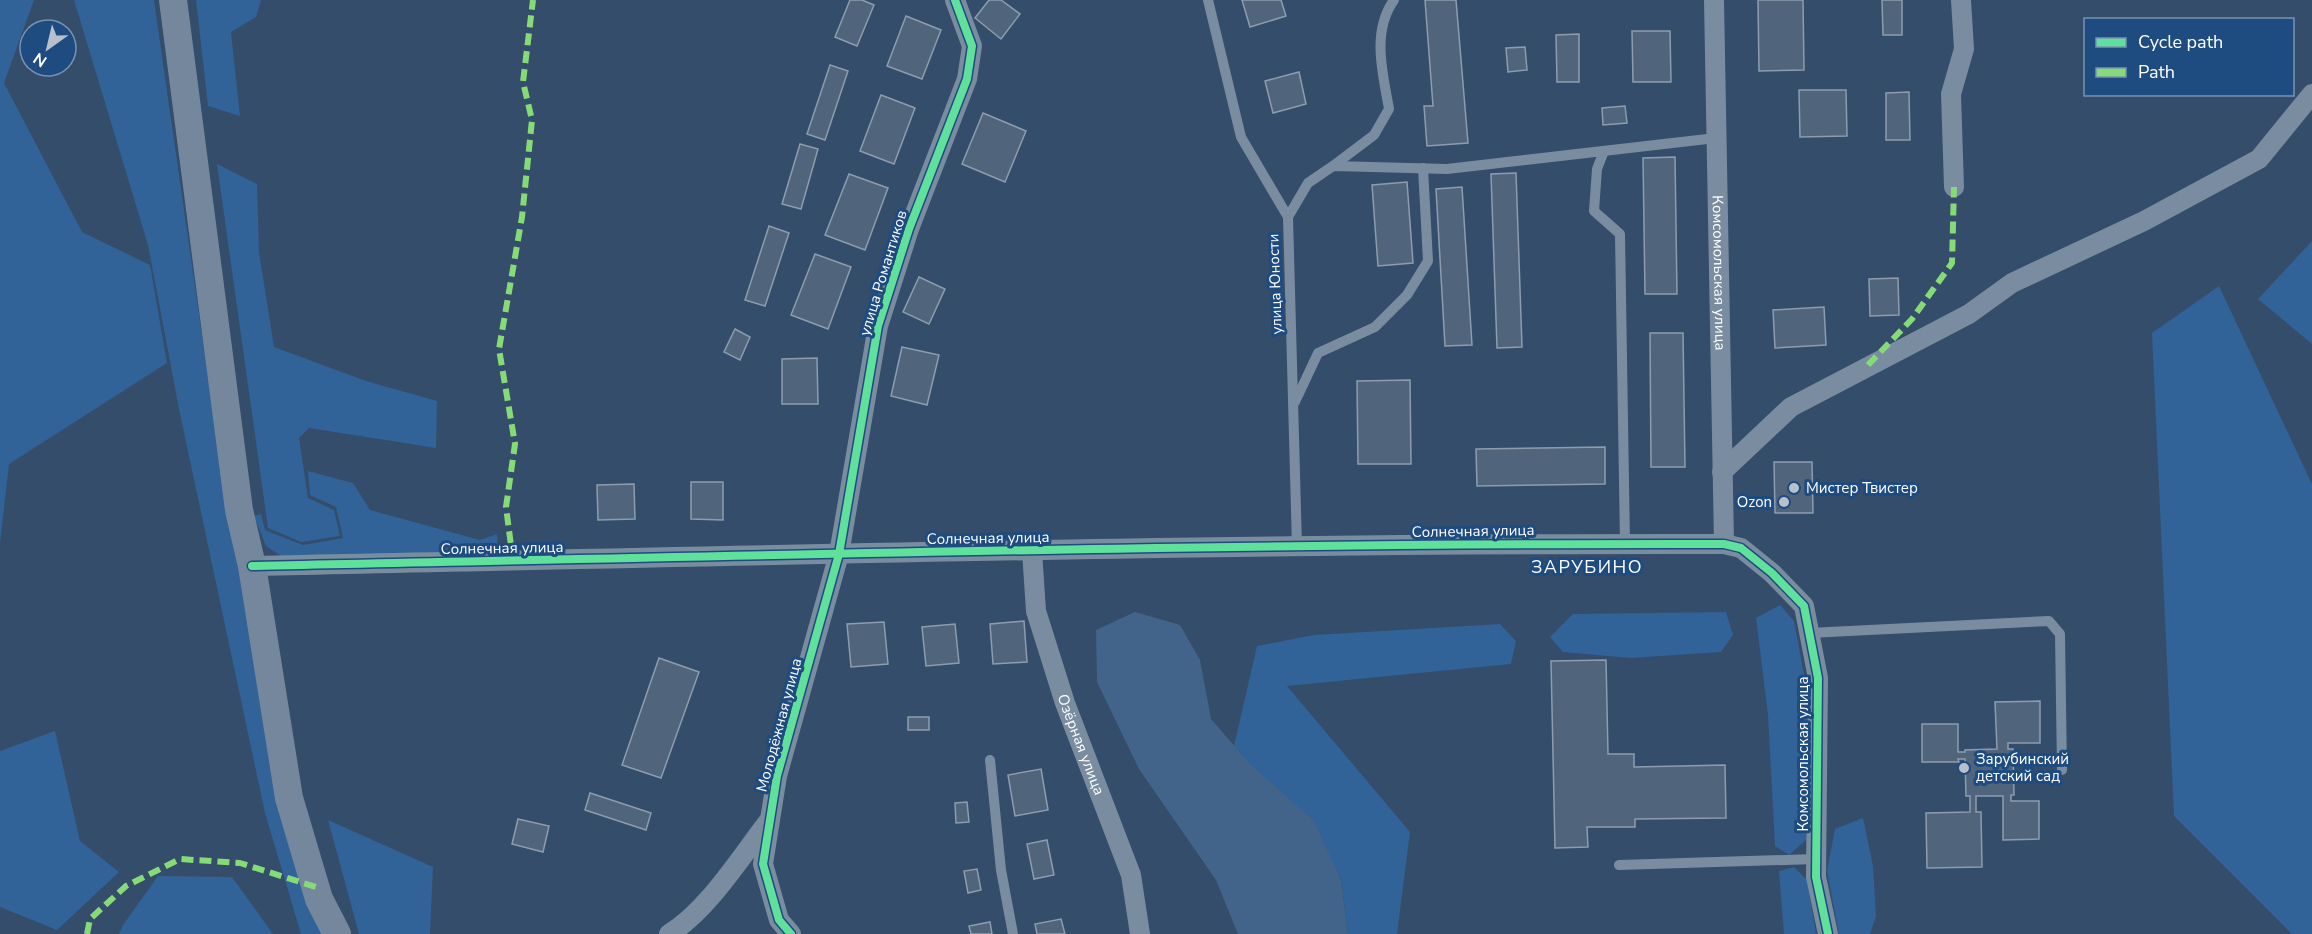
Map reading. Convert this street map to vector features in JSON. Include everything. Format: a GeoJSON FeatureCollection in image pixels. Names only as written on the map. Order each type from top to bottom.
{"type":"FeatureCollection","features":[{"type":"Feature","properties":{"kind":"main road"},"geometry":{"type":"LineString","coordinates":[[173,0],[238,498],[252,566],[289,798],[320,899],[337,934]]}},
{"type":"Feature","properties":{"kind":"street","name":"улица Романтиков"},"geometry":{"type":"LineString","coordinates":[[839,554],[878,326],[909,229],[968,79],[972,46],[955,0]]}},
{"type":"Feature","properties":{"kind":"street","name":"Комсомольская улица"},"geometry":{"type":"LineString","coordinates":[[1714,0],[1724,544],[1742,548],[1804,606],[1818,678],[1816,877],[1828,934]]}},
{"type":"Feature","properties":{"kind":"street"},"geometry":{"type":"LineString","coordinates":[[1954,187],[1952,94],[1964,49],[1961,0]]}},
{"type":"Feature","properties":{"kind":"street"},"geometry":{"type":"LineString","coordinates":[[1722,472],[1791,407],[1969,315],[2012,283],[2144,221],[2259,159],[2312,94]]}},
{"type":"Feature","properties":{"kind":"street","name":"Солнечная улица"},"geometry":{"type":"LineString","coordinates":[[252,566],[1032,551],[1724,544]]}},
{"type":"Feature","properties":{"kind":"street","name":"Озёрная улица"},"geometry":{"type":"LineString","coordinates":[[1032,551],[1036,611],[1065,703],[1131,875],[1140,934]]}},
{"type":"Feature","properties":{"kind":"street","name":"Молодёжная улица"},"geometry":{"type":"LineString","coordinates":[[791,934],[778,920],[763,864],[777,776],[839,554]]}},
{"type":"Feature","properties":{"kind":"street"},"geometry":{"type":"LineString","coordinates":[[669,934],[681,927],[699,910],[770,819]]}},
{"type":"Feature","properties":{"kind":"lane","name":"улица Юности"},"geometry":{"type":"LineString","coordinates":[[1208,0],[1241,137],[1288,217],[1297,548]]}},
{"type":"Feature","properties":{"kind":"lane"},"geometry":{"type":"LineString","coordinates":[[1288,217],[1308,183],[1374,135],[1389,109],[1379,54],[1386,11],[1394,0]]}},
{"type":"Feature","properties":{"kind":"lane"},"geometry":{"type":"LineString","coordinates":[[1333,166],[1447,169],[1716,138]]}},
{"type":"Feature","properties":{"kind":"lane"},"geometry":{"type":"LineString","coordinates":[[1604,151],[1597,169],[1594,211],[1620,234],[1625,544]]}},
{"type":"Feature","properties":{"kind":"lane"},"geometry":{"type":"LineString","coordinates":[[1293,405],[1318,353],[1375,327],[1407,295],[1428,261],[1423,168]]}},
{"type":"Feature","properties":{"kind":"lane"},"geometry":{"type":"LineString","coordinates":[[1809,633],[2049,621],[2060,634],[2061,770]]}},
{"type":"Feature","properties":{"kind":"lane"},"geometry":{"type":"LineString","coordinates":[[990,760],[1001,870],[1013,934]]}},
{"type":"Feature","properties":{"kind":"lane"},"geometry":{"type":"LineString","coordinates":[[1619,865],[1816,859]]}},
{"type":"Feature","properties":{"kind":"shaded area"},"geometry":{"type":"Polygon","coordinates":[[[0,0],[34,0],[27,18],[18,18],[18,44],[4,83],[82,232],[150,265],[167,363],[9,464],[0,543],[0,0]]]}},
{"type":"Feature","properties":{"kind":"shaded area"},"geometry":{"type":"Polygon","coordinates":[[[74,0],[154,0],[217,440],[281,821],[322,934],[301,934],[265,813],[179,409],[148,245],[74,0]]]}},
{"type":"Feature","properties":{"kind":"shaded area"},"geometry":{"type":"Polygon","coordinates":[[[196,0],[261,0],[256,17],[231,32],[240,116],[208,106],[196,0]]]}},
{"type":"Feature","properties":{"kind":"shaded area"},"geometry":{"type":"Polygon","coordinates":[[[217,164],[257,184],[259,252],[274,347],[366,381],[437,401],[436,448],[309,428],[299,438],[308,498],[334,510],[340,536],[301,542],[268,528],[217,164]]]}},
{"type":"Feature","properties":{"kind":"shaded area"},"geometry":{"type":"Polygon","coordinates":[[[2312,241],[2312,344],[2258,299],[2312,241]]]}},
{"type":"Feature","properties":{"kind":"shaded area"},"geometry":{"type":"Polygon","coordinates":[[[2219,286],[2312,484],[2312,934],[2292,934],[2174,816],[2152,333],[2219,286]]]}},
{"type":"Feature","properties":{"kind":"shaded area"},"geometry":{"type":"Polygon","coordinates":[[[308,471],[353,483],[370,510],[480,540],[497,534],[498,550],[284,558],[266,546],[254,516],[261,514],[265,530],[303,545],[343,538],[336,507],[310,495],[308,471]]]}},
{"type":"Feature","properties":{"kind":"shaded area"},"geometry":{"type":"Polygon","coordinates":[[[1780,605],[1794,621],[1808,695],[1806,840],[1789,855],[1775,846],[1768,715],[1756,618],[1780,605]]]}},
{"type":"Feature","properties":{"kind":"shaded area"},"geometry":{"type":"Polygon","coordinates":[[[1135,612],[1180,625],[1200,660],[1211,719],[1250,764],[1314,821],[1341,880],[1348,934],[1238,934],[1216,880],[1139,769],[1097,682],[1096,630],[1135,612]]]}},
{"type":"Feature","properties":{"kind":"shaded area"},"geometry":{"type":"Polygon","coordinates":[[[1726,612],[1733,635],[1721,652],[1630,658],[1563,652],[1550,637],[1573,614],[1726,612]]]}},
{"type":"Feature","properties":{"kind":"shaded area"},"geometry":{"type":"Polygon","coordinates":[[[1500,624],[1516,641],[1511,664],[1287,686],[1410,832],[1397,934],[1348,934],[1341,879],[1234,746],[1257,646],[1314,635],[1500,624]]]}},
{"type":"Feature","properties":{"kind":"shaded area"},"geometry":{"type":"Polygon","coordinates":[[[55,731],[80,841],[119,872],[57,930],[0,907],[0,751],[55,731]]]}},
{"type":"Feature","properties":{"kind":"shaded area"},"geometry":{"type":"Polygon","coordinates":[[[1863,818],[1873,866],[1876,916],[1870,934],[1839,934],[1827,871],[1835,829],[1863,818]]]}},
{"type":"Feature","properties":{"kind":"shaded area"},"geometry":{"type":"Polygon","coordinates":[[[328,820],[433,867],[430,934],[359,934],[328,820]]]}},
{"type":"Feature","properties":{"kind":"shaded area"},"geometry":{"type":"Polygon","coordinates":[[[1794,867],[1807,880],[1816,934],[1784,934],[1779,871],[1794,867]]]}},
{"type":"Feature","properties":{"kind":"shaded area"},"geometry":{"type":"Polygon","coordinates":[[[158,876],[232,877],[273,934],[119,934],[158,876]]]}},
{"type":"Feature","properties":{"kind":"building"},"geometry":{"type":"Polygon","coordinates":[[[850,0],[862,0],[874,5],[857,46],[835,37],[850,0]]]}},
{"type":"Feature","properties":{"kind":"building"},"geometry":{"type":"Polygon","coordinates":[[[989,0],[1001,0],[1020,14],[1001,39],[975,18],[989,0]]]}},
{"type":"Feature","properties":{"kind":"building"},"geometry":{"type":"Polygon","coordinates":[[[1242,0],[1281,0],[1286,16],[1250,27],[1242,0]]]}},
{"type":"Feature","properties":{"kind":"building"},"geometry":{"type":"Polygon","coordinates":[[[1425,0],[1456,0],[1468,143],[1427,146],[1424,106],[1433,106],[1425,0]]]}},
{"type":"Feature","properties":{"kind":"building"},"geometry":{"type":"Polygon","coordinates":[[[1758,0],[1803,0],[1804,70],[1759,71],[1758,0]]]}},
{"type":"Feature","properties":{"kind":"building"},"geometry":{"type":"Polygon","coordinates":[[[1882,0],[1902,0],[1902,35],[1883,35],[1882,0]]]}},
{"type":"Feature","properties":{"kind":"building"},"geometry":{"type":"Polygon","coordinates":[[[906,16],[941,30],[922,79],[887,66],[906,16]]]}},
{"type":"Feature","properties":{"kind":"building"},"geometry":{"type":"Polygon","coordinates":[[[1632,31],[1670,31],[1671,82],[1633,82],[1632,31]]]}},
{"type":"Feature","properties":{"kind":"building"},"geometry":{"type":"Polygon","coordinates":[[[1579,34],[1579,82],[1557,82],[1556,35],[1579,34]]]}},
{"type":"Feature","properties":{"kind":"building"},"geometry":{"type":"Polygon","coordinates":[[[1525,47],[1527,70],[1508,72],[1506,48],[1525,47]]]}},
{"type":"Feature","properties":{"kind":"building"},"geometry":{"type":"Polygon","coordinates":[[[830,65],[848,71],[825,140],[807,134],[830,65]]]}},
{"type":"Feature","properties":{"kind":"building"},"geometry":{"type":"Polygon","coordinates":[[[1299,72],[1306,104],[1273,113],[1265,81],[1299,72]]]}},
{"type":"Feature","properties":{"kind":"building"},"geometry":{"type":"Polygon","coordinates":[[[1799,90],[1846,90],[1847,136],[1800,137],[1799,90]]]}},
{"type":"Feature","properties":{"kind":"building"},"geometry":{"type":"Polygon","coordinates":[[[1909,92],[1910,140],[1886,140],[1886,93],[1909,92]]]}},
{"type":"Feature","properties":{"kind":"building"},"geometry":{"type":"Polygon","coordinates":[[[881,95],[915,108],[894,164],[860,151],[881,95]]]}},
{"type":"Feature","properties":{"kind":"building"},"geometry":{"type":"Polygon","coordinates":[[[1625,106],[1627,123],[1603,125],[1602,108],[1625,106]]]}},
{"type":"Feature","properties":{"kind":"building"},"geometry":{"type":"Polygon","coordinates":[[[983,113],[1026,131],[1005,182],[962,164],[983,113]]]}},
{"type":"Feature","properties":{"kind":"building"},"geometry":{"type":"Polygon","coordinates":[[[800,144],[818,149],[801,209],[782,204],[800,144]]]}},
{"type":"Feature","properties":{"kind":"building"},"geometry":{"type":"Polygon","coordinates":[[[1675,157],[1677,294],[1645,294],[1643,158],[1675,157]]]}},
{"type":"Feature","properties":{"kind":"building"},"geometry":{"type":"Polygon","coordinates":[[[1516,173],[1522,347],[1497,348],[1491,174],[1516,173]]]}},
{"type":"Feature","properties":{"kind":"building"},"geometry":{"type":"Polygon","coordinates":[[[849,174],[888,188],[865,250],[825,235],[849,174]]]}},
{"type":"Feature","properties":{"kind":"building"},"geometry":{"type":"Polygon","coordinates":[[[1407,182],[1413,263],[1378,266],[1372,185],[1407,182]]]}},
{"type":"Feature","properties":{"kind":"building"},"geometry":{"type":"Polygon","coordinates":[[[1462,187],[1472,345],[1445,346],[1436,189],[1462,187]]]}},
{"type":"Feature","properties":{"kind":"building"},"geometry":{"type":"Polygon","coordinates":[[[769,226],[789,233],[765,306],[745,300],[769,226]]]}},
{"type":"Feature","properties":{"kind":"building"},"geometry":{"type":"Polygon","coordinates":[[[815,254],[851,267],[828,329],[791,315],[815,254]]]}},
{"type":"Feature","properties":{"kind":"building"},"geometry":{"type":"Polygon","coordinates":[[[919,277],[945,289],[929,324],[903,312],[919,277]]]}},
{"type":"Feature","properties":{"kind":"building"},"geometry":{"type":"Polygon","coordinates":[[[1898,278],[1899,315],[1870,316],[1869,279],[1898,278]]]}},
{"type":"Feature","properties":{"kind":"building"},"geometry":{"type":"Polygon","coordinates":[[[1824,307],[1826,345],[1775,348],[1773,310],[1824,307]]]}},
{"type":"Feature","properties":{"kind":"building"},"geometry":{"type":"Polygon","coordinates":[[[735,329],[750,337],[740,360],[724,352],[735,329]]]}},
{"type":"Feature","properties":{"kind":"building"},"geometry":{"type":"Polygon","coordinates":[[[1650,333],[1683,333],[1685,467],[1651,467],[1650,333]]]}},
{"type":"Feature","properties":{"kind":"building"},"geometry":{"type":"Polygon","coordinates":[[[902,347],[939,355],[927,405],[891,396],[902,347]]]}},
{"type":"Feature","properties":{"kind":"building"},"geometry":{"type":"Polygon","coordinates":[[[817,358],[818,404],[782,404],[782,359],[817,358]]]}},
{"type":"Feature","properties":{"kind":"building"},"geometry":{"type":"Polygon","coordinates":[[[1410,380],[1411,464],[1358,464],[1357,381],[1410,380]]]}},
{"type":"Feature","properties":{"kind":"building"},"geometry":{"type":"Polygon","coordinates":[[[1605,447],[1605,484],[1477,486],[1476,449],[1605,447]]]}},
{"type":"Feature","properties":{"kind":"building","name":"Мистер Твистер"},"geometry":{"type":"Polygon","coordinates":[[[1774,462],[1812,462],[1813,513],[1775,513],[1774,462]]]}},
{"type":"Feature","properties":{"kind":"building"},"geometry":{"type":"Polygon","coordinates":[[[691,482],[723,482],[723,520],[691,519],[691,482]]]}},
{"type":"Feature","properties":{"kind":"building"},"geometry":{"type":"Polygon","coordinates":[[[634,484],[635,519],[598,520],[597,485],[634,484]]]}},
{"type":"Feature","properties":{"kind":"building"},"geometry":{"type":"Polygon","coordinates":[[[1024,621],[1027,662],[993,664],[990,624],[1024,621]]]}},
{"type":"Feature","properties":{"kind":"building"},"geometry":{"type":"Polygon","coordinates":[[[884,622],[888,664],[851,667],[847,624],[884,622]]]}},
{"type":"Feature","properties":{"kind":"building"},"geometry":{"type":"Polygon","coordinates":[[[955,624],[959,663],[926,666],[922,627],[955,624]]]}},
{"type":"Feature","properties":{"kind":"building"},"geometry":{"type":"Polygon","coordinates":[[[659,658],[699,672],[661,778],[622,765],[659,658]]]}},
{"type":"Feature","properties":{"kind":"building"},"geometry":{"type":"Polygon","coordinates":[[[1606,660],[1608,754],[1634,754],[1634,767],[1725,765],[1726,818],[1635,819],[1635,827],[1587,827],[1588,847],[1555,848],[1551,661],[1606,660]]]}},
{"type":"Feature","properties":{"kind":"building"},"geometry":{"type":"Polygon","coordinates":[[[2040,701],[2040,743],[2008,743],[2008,749],[2013,749],[2014,795],[2011,795],[2011,801],[2039,801],[2039,839],[2003,840],[2003,796],[1976,796],[1976,812],[1981,812],[1982,867],[1927,868],[1926,813],[1970,812],[1970,796],[1966,796],[1965,759],[1958,759],[1959,762],[1922,762],[1922,724],[1958,724],[1958,752],[1997,749],[1995,702],[2040,701]]]}},
{"type":"Feature","properties":{"kind":"building"},"geometry":{"type":"Polygon","coordinates":[[[908,717],[929,717],[929,730],[908,730],[908,717]]]}},
{"type":"Feature","properties":{"kind":"building"},"geometry":{"type":"Polygon","coordinates":[[[1041,769],[1048,810],[1015,816],[1008,775],[1041,769]]]}},
{"type":"Feature","properties":{"kind":"building"},"geometry":{"type":"Polygon","coordinates":[[[590,793],[651,813],[646,830],[585,810],[590,793]]]}},
{"type":"Feature","properties":{"kind":"building"},"geometry":{"type":"Polygon","coordinates":[[[967,802],[969,822],[956,823],[955,803],[967,802]]]}},
{"type":"Feature","properties":{"kind":"building"},"geometry":{"type":"Polygon","coordinates":[[[518,819],[549,826],[543,852],[512,844],[518,819]]]}},
{"type":"Feature","properties":{"kind":"building"},"geometry":{"type":"Polygon","coordinates":[[[1047,840],[1054,875],[1034,879],[1027,844],[1047,840]]]}},
{"type":"Feature","properties":{"kind":"building"},"geometry":{"type":"Polygon","coordinates":[[[977,869],[981,890],[968,893],[964,871],[977,869]]]}},
{"type":"Feature","properties":{"kind":"building"},"geometry":{"type":"Polygon","coordinates":[[[1061,919],[1065,934],[1037,934],[1035,924],[1061,919]]]}},
{"type":"Feature","properties":{"kind":"building"},"geometry":{"type":"Polygon","coordinates":[[[990,922],[992,934],[971,934],[969,926],[990,922]]]}},
{"type":"Feature","properties":{"kind":"marked path"},"geometry":{"type":"LineString","coordinates":[[513,561],[506,507],[515,444],[499,349],[522,217],[532,120],[523,82],[533,0]]}},
{"type":"Feature","properties":{"kind":"marked path"},"geometry":{"type":"LineString","coordinates":[[1868,365],[1912,319],[1952,263],[1954,187]]}},
{"type":"Feature","properties":{"kind":"marked path"},"geometry":{"type":"LineString","coordinates":[[87,934],[90,919],[126,886],[180,859],[240,863],[316,887]]}},
{"type":"Feature","properties":{"kind":"cycle path"},"geometry":{"type":"LineString","coordinates":[[791,934],[779,920],[763,864],[777,776],[839,554],[878,326],[909,229],[967,79],[972,46],[955,0]]}},
{"type":"Feature","properties":{"kind":"cycle path"},"geometry":{"type":"LineString","coordinates":[[252,566],[1172,548],[1724,544],[1741,548],[1772,573],[1804,606],[1818,678],[1816,877],[1828,934]]}},
{"type":"Feature","properties":{"kind":"place","name":"Мистер Твистер"},"geometry":{"type":"Point","coordinates":[1794,488]}},
{"type":"Feature","properties":{"kind":"place","name":"Ozon"},"geometry":{"type":"Point","coordinates":[1784,502]}},
{"type":"Feature","properties":{"kind":"place","name":"Зарубинский детский сад"},"geometry":{"type":"Point","coordinates":[1964,768]}},
{"type":"Feature","properties":{"kind":"district","name":"ЗАРУБИНО"},"geometry":{"type":"Point","coordinates":[1587,567]}}]}
